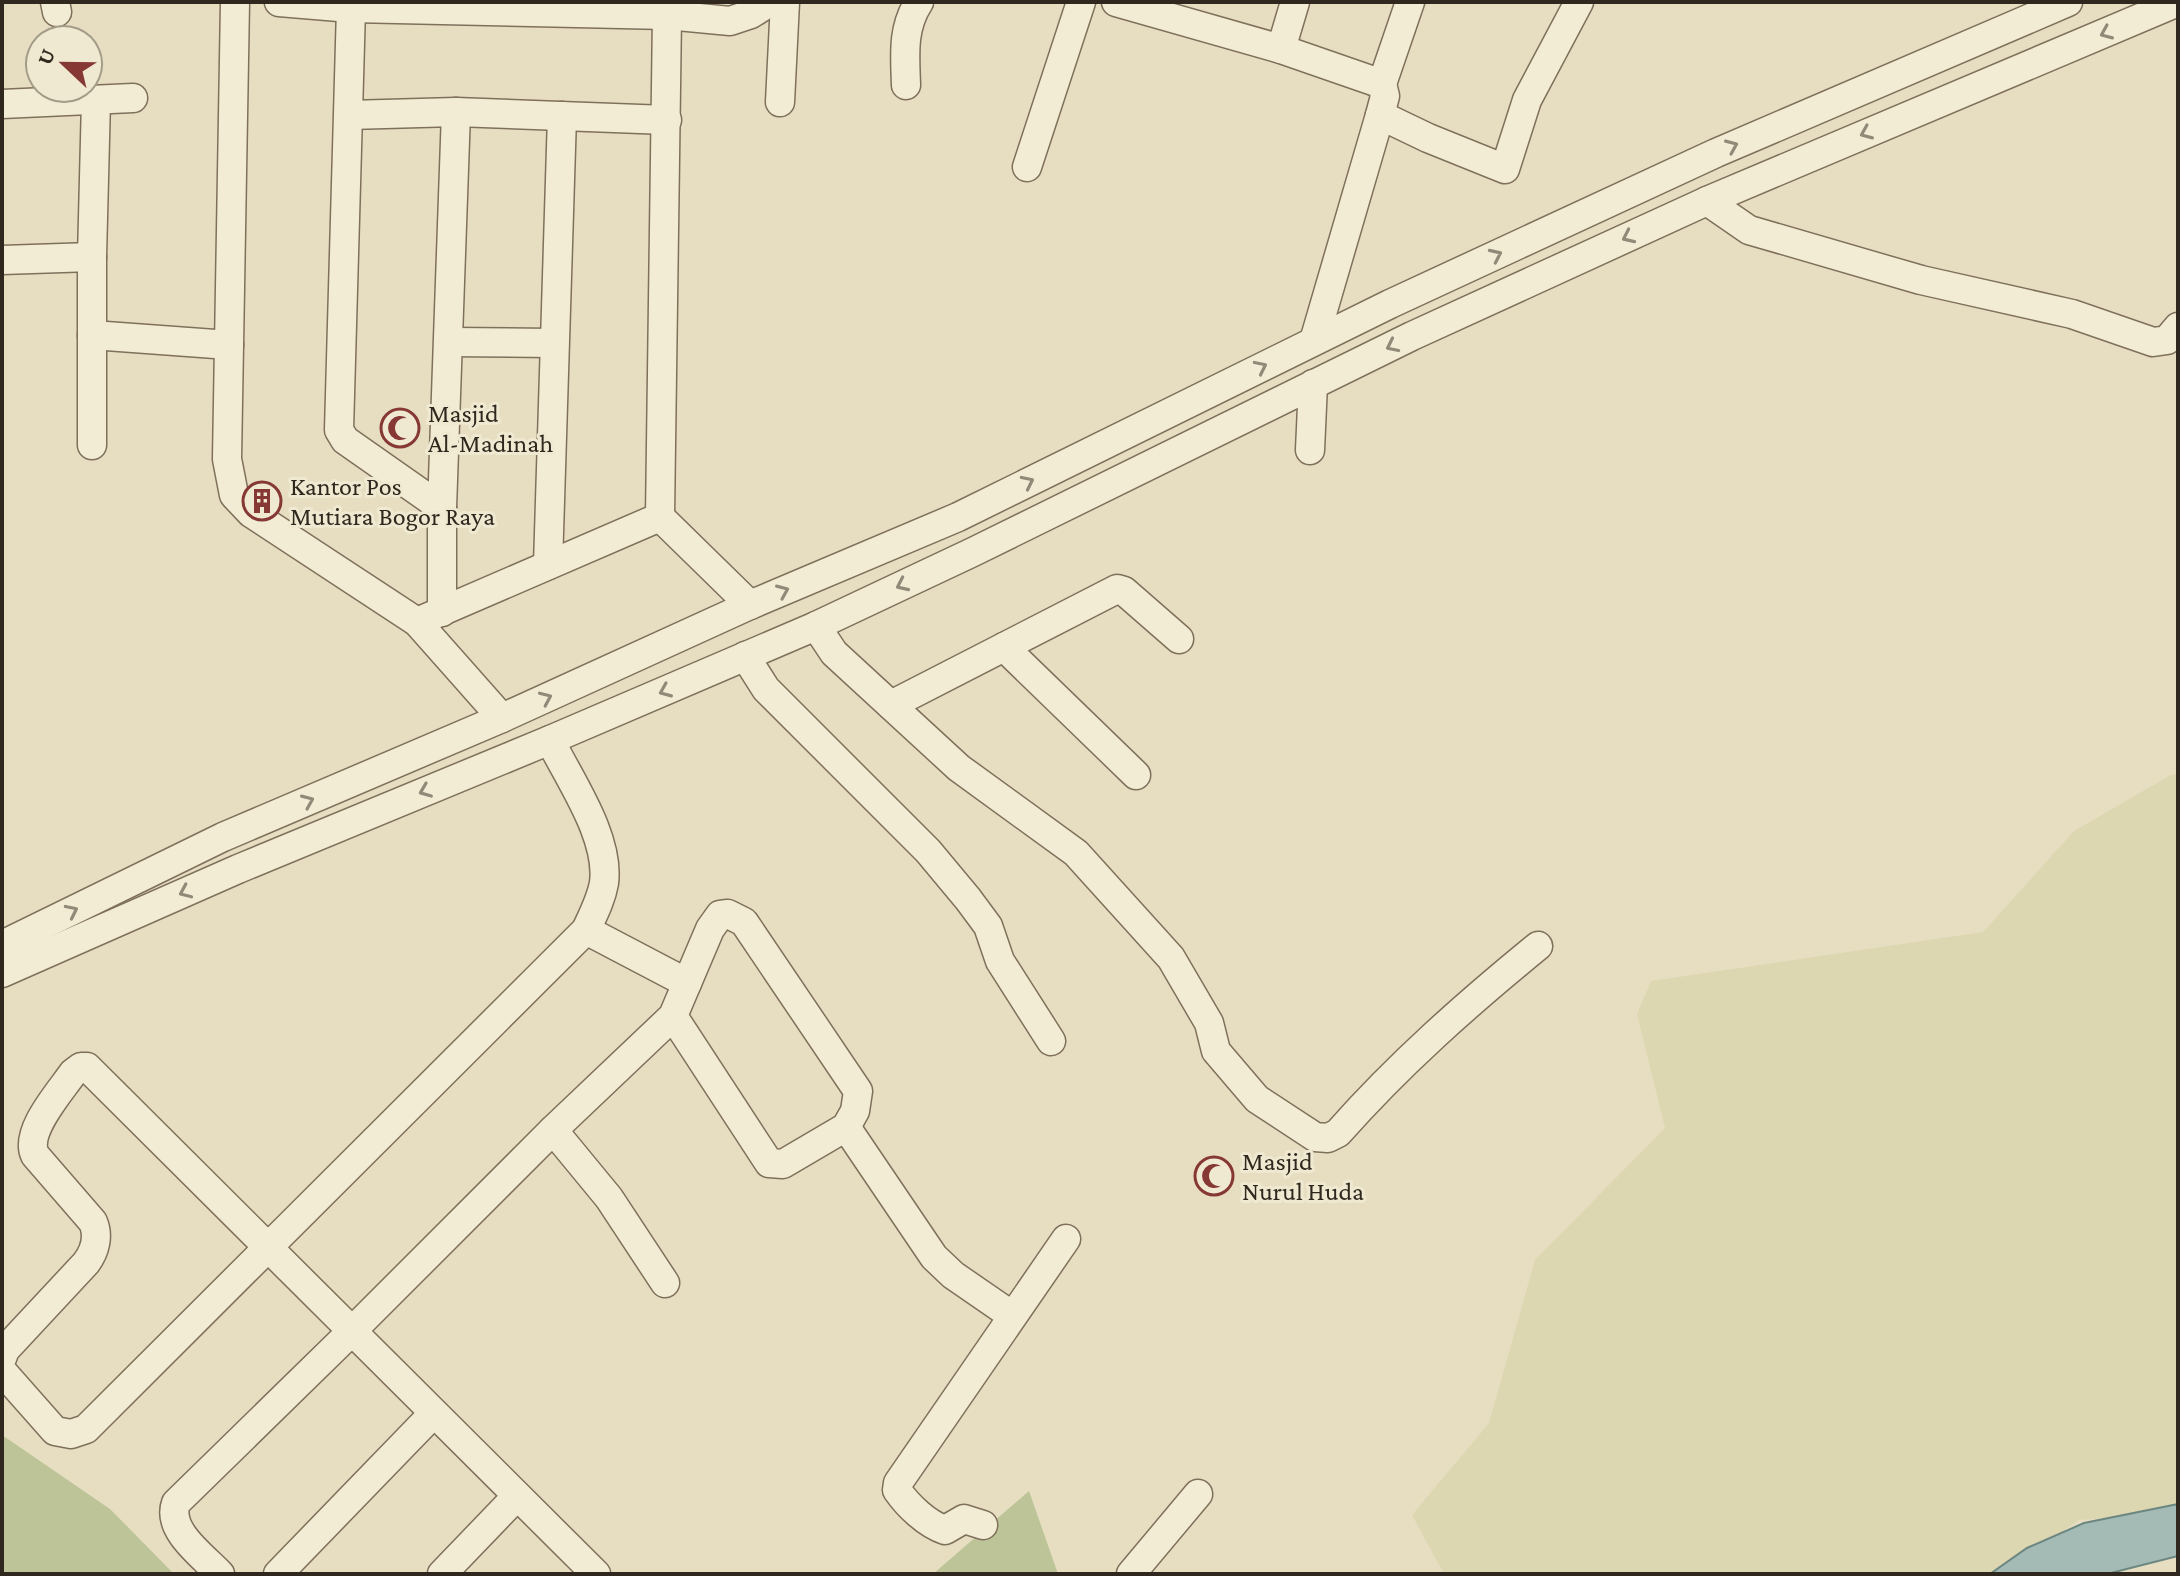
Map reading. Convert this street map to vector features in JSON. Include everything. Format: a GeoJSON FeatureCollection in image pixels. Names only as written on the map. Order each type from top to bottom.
{"type":"FeatureCollection","features":[{"type":"Feature","properties":{"kind":"street"},"geometry":{"type":"LineString","coordinates":[[235,2],[227,470],[237,501],[251,513],[430,617],[502,718]]}},
{"type":"Feature","properties":{"kind":"street"},"geometry":{"type":"LineString","coordinates":[[279,2],[351,8],[667,15],[730,21],[751,14],[770,2]]}},
{"type":"Feature","properties":{"kind":"street"},"geometry":{"type":"LineString","coordinates":[[780,102],[785,2]]}},
{"type":"Feature","properties":{"kind":"street"},"geometry":{"type":"LineString","coordinates":[[906,85],[905,35],[919,2]]}},
{"type":"Feature","properties":{"kind":"street"},"geometry":{"type":"LineString","coordinates":[[1027,167],[1081,2]]}},
{"type":"Feature","properties":{"kind":"street"},"geometry":{"type":"LineString","coordinates":[[1116,2],[1281,49],[1382,84]]}},
{"type":"Feature","properties":{"kind":"street"},"geometry":{"type":"LineString","coordinates":[[1281,49],[1295,2]]}},
{"type":"Feature","properties":{"kind":"street"},"geometry":{"type":"LineString","coordinates":[[1314,341],[1380,115],[1385,96],[1382,84],[1410,2]]}},
{"type":"Feature","properties":{"kind":"street"},"geometry":{"type":"LineString","coordinates":[[1380,115],[1505,169],[1527,100],[1579,2]]}},
{"type":"Feature","properties":{"kind":"street"},"geometry":{"type":"LineString","coordinates":[[2,945],[223,837],[958,517],[1314,341],[1716,153],[2068,2]]}},
{"type":"Feature","properties":{"kind":"street"},"geometry":{"type":"LineString","coordinates":[[2,973],[238,869],[816,626],[1412,336],[1707,201],[2178,2]]}},
{"type":"Feature","properties":{"kind":"street"},"geometry":{"type":"LineString","coordinates":[[351,8],[339,430],[345,440],[442,508]]}},
{"type":"Feature","properties":{"kind":"street"},"geometry":{"type":"LineString","coordinates":[[667,15],[660,517],[750,605]]}},
{"type":"Feature","properties":{"kind":"street"},"geometry":{"type":"LineString","coordinates":[[104,100],[133,98]]}},
{"type":"Feature","properties":{"kind":"street"},"geometry":{"type":"LineString","coordinates":[[2,104],[24,103]]}},
{"type":"Feature","properties":{"kind":"street"},"geometry":{"type":"LineString","coordinates":[[92,445],[96,104]]}},
{"type":"Feature","properties":{"kind":"street"},"geometry":{"type":"LineString","coordinates":[[430,617],[442,508],[456,112]]}},
{"type":"Feature","properties":{"kind":"street"},"geometry":{"type":"LineString","coordinates":[[349,115],[456,112],[667,120]]}},
{"type":"Feature","properties":{"kind":"street"},"geometry":{"type":"LineString","coordinates":[[548,565],[562,116]]}},
{"type":"Feature","properties":{"kind":"street"},"geometry":{"type":"LineString","coordinates":[[1707,201],[1749,230],[1921,280],[2072,314],[2153,342],[2167,340],[2178,327]]}},
{"type":"Feature","properties":{"kind":"street"},"geometry":{"type":"LineString","coordinates":[[2,260],[92,257]]}},
{"type":"Feature","properties":{"kind":"street"},"geometry":{"type":"LineString","coordinates":[[92,335],[229,345]]}},
{"type":"Feature","properties":{"kind":"street"},"geometry":{"type":"LineString","coordinates":[[449,342],[553,343]]}},
{"type":"Feature","properties":{"kind":"street"},"geometry":{"type":"LineString","coordinates":[[1310,450],[1313,384]]}},
{"type":"Feature","properties":{"kind":"street"},"geometry":{"type":"LineString","coordinates":[[430,617],[660,517]]}},
{"type":"Feature","properties":{"kind":"street"},"geometry":{"type":"LineString","coordinates":[[958,517],[973,552]]}},
{"type":"Feature","properties":{"kind":"street"},"geometry":{"type":"LineString","coordinates":[[891,705],[1117,589],[1124,591],[1179,639]]}},
{"type":"Feature","properties":{"kind":"street"},"geometry":{"type":"LineString","coordinates":[[816,626],[834,653],[959,768],[1076,853],[1171,958],[1209,1023],[1216,1051],[1257,1099],[1315,1137],[1328,1138],[1338,1133],[1384,1081],[1476,997],[1538,946]]}},
{"type":"Feature","properties":{"kind":"street"},"geometry":{"type":"LineString","coordinates":[[1004,647],[1136,775]]}},
{"type":"Feature","properties":{"kind":"street"},"geometry":{"type":"LineString","coordinates":[[745,656],[766,689],[928,851],[968,899],[988,926],[1000,961],[1051,1041]]}},
{"type":"Feature","properties":{"kind":"street"},"geometry":{"type":"LineString","coordinates":[[2,1371],[55,1431],[71,1434],[82,1432],[586,930],[603,888],[603,860],[592,820],[550,740]]}},
{"type":"Feature","properties":{"kind":"street"},"geometry":{"type":"LineString","coordinates":[[223,837],[238,869]]}},
{"type":"Feature","properties":{"kind":"street"},"geometry":{"type":"LineString","coordinates":[[220,1574],[175,1524],[176,1503],[553,1130],[673,1016],[716,918],[728,914],[742,920],[858,1091],[855,1111],[846,1127],[783,1164],[769,1163],[673,1016]]}},
{"type":"Feature","properties":{"kind":"street"},"geometry":{"type":"LineString","coordinates":[[586,930],[687,983]]}},
{"type":"Feature","properties":{"kind":"street"},"geometry":{"type":"LineString","coordinates":[[2,1358],[7,1348],[86,1263],[94,1246],[96,1232],[93,1222],[35,1155],[31,1145],[34,1132],[78,1068],[91,1069],[596,1574]]}},
{"type":"Feature","properties":{"kind":"street"},"geometry":{"type":"LineString","coordinates":[[846,1127],[934,1257],[953,1275],[1011,1315]]}},
{"type":"Feature","properties":{"kind":"street"},"geometry":{"type":"LineString","coordinates":[[553,1130],[609,1198],[665,1283]]}},
{"type":"Feature","properties":{"kind":"street"},"geometry":{"type":"LineString","coordinates":[[983,1525],[964,1519],[945,1530],[934,1527],[902,1497],[897,1487],[1011,1315],[1066,1239]]}},
{"type":"Feature","properties":{"kind":"street"},"geometry":{"type":"LineString","coordinates":[[278,1574],[433,1414]]}},
{"type":"Feature","properties":{"kind":"street"},"geometry":{"type":"LineString","coordinates":[[1145,1568],[1198,1494]]}},
{"type":"Feature","properties":{"kind":"street"},"geometry":{"type":"LineString","coordinates":[[442,1574],[517,1496]]}},
{"type":"Feature","properties":{"kind":"shaded area"},"geometry":{"type":"Polygon","coordinates":[[[2178,774],[2178,1513],[2079,1520],[2002,1574],[1444,1574],[1412,1515],[1489,1423],[1535,1260],[1665,1128],[1637,1014],[1651,981],[1983,932],[2074,831],[2171,775],[2178,774]]]}},
{"type":"Feature","properties":{"kind":"green space"},"geometry":{"type":"Polygon","coordinates":[[[2,1435],[110,1509],[174,1574],[2,1574],[2,1435]]]}},
{"type":"Feature","properties":{"kind":"green space"},"geometry":{"type":"Polygon","coordinates":[[[1029,1491],[1058,1574],[933,1574],[1029,1491]]]}},
{"type":"Feature","properties":{"kind":"water"},"geometry":{"type":"Polygon","coordinates":[[[2178,1504],[2178,1556],[2107,1574],[1990,1574],[2027,1548],[2084,1523],[2178,1504]]]}},
{"type":"Feature","properties":{"kind":"place","name":"Masjid Al-Madinah"},"geometry":{"type":"Point","coordinates":[400,428]}},
{"type":"Feature","properties":{"kind":"place","name":"Kantor Pos Mutiara Bogor Raya"},"geometry":{"type":"Point","coordinates":[262,501]}},
{"type":"Feature","properties":{"kind":"place","name":"Masjid Nurul Huda"},"geometry":{"type":"Point","coordinates":[1214,1176]}}]}
